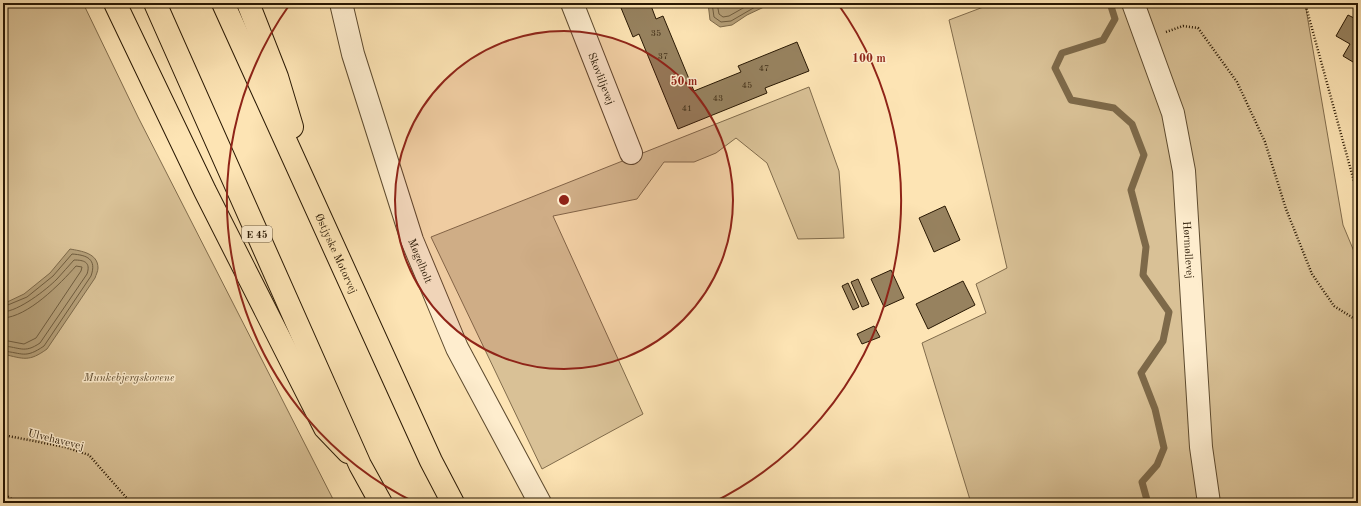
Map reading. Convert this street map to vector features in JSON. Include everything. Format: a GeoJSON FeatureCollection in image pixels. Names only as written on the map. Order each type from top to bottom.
{"type":"FeatureCollection","features":[{"type":"Feature","properties":{"kind":"highway"},"geometry":{"type":"LineString","coordinates":[[114,3],[205,191],[325,428],[360,465]]}},
{"type":"Feature","properties":{"kind":"highway","name":"E 45"},"geometry":{"type":"LineString","coordinates":[[155,3],[360,465],[381,503]]}},
{"type":"Feature","properties":{"kind":"highway","name":"Østjyske Motorvej"},"geometry":{"type":"LineString","coordinates":[[223,3],[431,461],[453,503]]}},
{"type":"Feature","properties":{"kind":"highway"},"geometry":{"type":"LineString","coordinates":[[248,3],[277,77],[317,211]]}},
{"type":"Feature","properties":{"kind":"street","name":"Møgelholt"},"geometry":{"type":"LineString","coordinates":[[341,3],[353,54],[412,240],[457,348],[540,503]]}},
{"type":"Feature","properties":{"kind":"street","name":"Skovliljevej"},"geometry":{"type":"LineString","coordinates":[[572,3],[631,153]]}},
{"type":"Feature","properties":{"kind":"street","name":"Hørmøllevej"},"geometry":{"type":"LineString","coordinates":[[1132,3],[1173,113],[1184,171],[1201,447],[1209,503]]}},
{"type":"Feature","properties":{"kind":"path"},"geometry":{"type":"LineString","coordinates":[[1305,3],[1358,196]]}},
{"type":"Feature","properties":{"kind":"path"},"geometry":{"type":"LineString","coordinates":[[1146,40],[1183,26],[1198,28],[1237,82],[1266,142],[1286,209],[1312,274],[1334,306],[1358,321]]}},
{"type":"Feature","properties":{"kind":"path","name":"Ulvehavevej"},"geometry":{"type":"LineString","coordinates":[[3,435],[65,447],[89,455],[132,503]]}},
{"type":"Feature","properties":{"kind":"path"},"geometry":{"type":"LineString","coordinates":[[3,493],[17,503]]}},
{"type":"Feature","properties":{"kind":"green space","name":"Munkebjergskovene"},"geometry":{"type":"Polygon","coordinates":[[[3,3],[83,3],[138,117],[335,503],[3,503],[3,3]]]}},
{"type":"Feature","properties":{"kind":"green space"},"geometry":{"type":"Polygon","coordinates":[[[994,3],[1305,3],[1343,225],[1358,261],[1358,503],[971,503],[922,343],[986,313],[976,284],[1007,268],[949,20],[994,3]]]}},
{"type":"Feature","properties":{"kind":"green space"},"geometry":{"type":"Polygon","coordinates":[[[809,87],[839,171],[844,238],[798,239],[767,163],[736,138],[716,153],[694,162],[664,162],[637,199],[553,216],[643,414],[542,469],[431,237],[809,87]]]}},
{"type":"Feature","properties":{"kind":"water"},"geometry":{"type":"Polygon","coordinates":[[[708,3],[766,3],[764,7],[747,15],[732,25],[720,27],[710,20],[708,3]]]}},
{"type":"Feature","properties":{"kind":"water"},"geometry":{"type":"Polygon","coordinates":[[[70,249],[88,254],[95,259],[98,268],[95,278],[47,349],[31,358],[21,358],[3,354],[3,304],[24,294],[50,273],[70,249]]]}},
{"type":"Feature","properties":{"kind":"building"},"geometry":{"type":"Polygon","coordinates":[[[619,3],[650,3],[656,19],[663,16],[694,91],[741,72],[738,66],[797,42],[809,71],[765,88],[767,93],[678,129],[639,34],[633,37],[619,3]]]}},
{"type":"Feature","properties":{"kind":"building"},"geometry":{"type":"Polygon","coordinates":[[[1348,15],[1358,20],[1358,65],[1343,56],[1350,44],[1336,36],[1348,15]]]}},
{"type":"Feature","properties":{"kind":"building"},"geometry":{"type":"Polygon","coordinates":[[[945,206],[960,240],[934,252],[919,218],[945,206]]]}},
{"type":"Feature","properties":{"kind":"building"},"geometry":{"type":"Polygon","coordinates":[[[891,270],[904,298],[884,307],[871,279],[891,270]]]}},
{"type":"Feature","properties":{"kind":"building"},"geometry":{"type":"Polygon","coordinates":[[[858,279],[869,304],[862,307],[851,282],[858,279]]]}},
{"type":"Feature","properties":{"kind":"building"},"geometry":{"type":"Polygon","coordinates":[[[963,281],[975,305],[928,329],[916,304],[963,281]]]}},
{"type":"Feature","properties":{"kind":"building"},"geometry":{"type":"Polygon","coordinates":[[[848,283],[859,307],[853,310],[842,286],[848,283]]]}},
{"type":"Feature","properties":{"kind":"building"},"geometry":{"type":"Polygon","coordinates":[[[874,326],[880,337],[862,344],[857,334],[874,326]]]}},
{"type":"Feature","properties":{"kind":"waterway"},"geometry":{"type":"LineString","coordinates":[[1110,3],[1115,19],[1103,40],[1062,53],[1055,68],[1071,100],[1114,108],[1132,124],[1144,155],[1131,190],[1146,247],[1143,275],[1169,312],[1163,341],[1141,373],[1155,409],[1164,448],[1157,465],[1142,482],[1147,500],[1151,503]]}}]}
